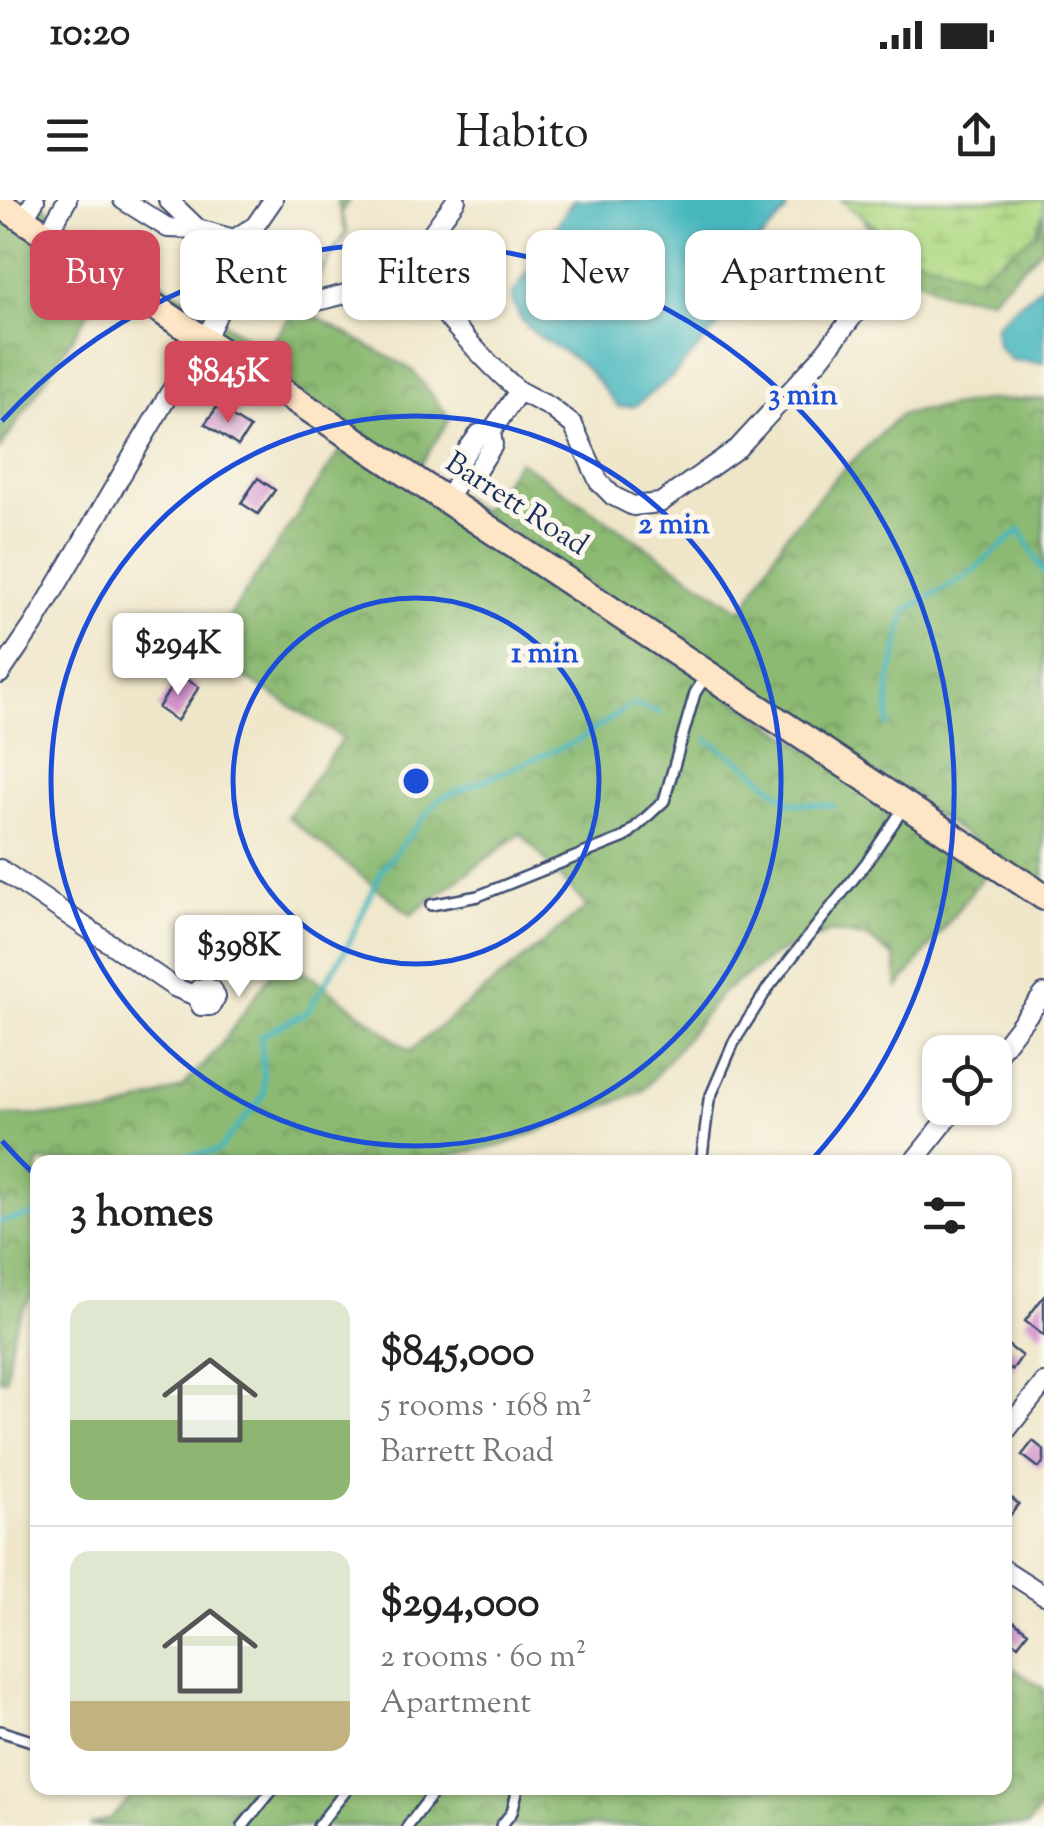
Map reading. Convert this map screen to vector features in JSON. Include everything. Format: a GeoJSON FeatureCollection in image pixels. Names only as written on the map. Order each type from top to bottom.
{"type":"FeatureCollection","features":[{"type":"Feature","properties":{"kind":"street"},"geometry":{"type":"LineString","coordinates":[[51,230],[67,200]]}},
{"type":"Feature","properties":{"kind":"street"},"geometry":{"type":"LineString","coordinates":[[123,200],[144,206],[168,228],[202,230]]}},
{"type":"Feature","properties":{"kind":"street"},"geometry":{"type":"LineString","coordinates":[[168,200],[198,229]]}},
{"type":"Feature","properties":{"kind":"street"},"geometry":{"type":"LineString","coordinates":[[249,230],[256,226],[272,200]]}},
{"type":"Feature","properties":{"kind":"street"},"geometry":{"type":"LineString","coordinates":[[436,230],[456,200]]}},
{"type":"Feature","properties":{"kind":"street","name":"Barrett Road"},"geometry":{"type":"LineString","coordinates":[[0,204],[29,210],[44,230]]}},
{"type":"Feature","properties":{"kind":"street","name":"Barrett Road"},"geometry":{"type":"LineString","coordinates":[[160,310],[453,490],[708,672],[1044,896]]}},
{"type":"Feature","properties":{"kind":"street"},"geometry":{"type":"LineString","coordinates":[[0,674],[34,624],[215,320]]}},
{"type":"Feature","properties":{"kind":"street"},"geometry":{"type":"LineString","coordinates":[[451,320],[480,355],[520,391],[550,407],[573,426],[599,482],[613,496],[634,506],[660,503],[738,448],[798,386],[850,320]]}},
{"type":"Feature","properties":{"kind":"street"},"geometry":{"type":"LineString","coordinates":[[453,490],[472,478],[493,445],[492,432],[520,391]]}},
{"type":"Feature","properties":{"kind":"street"},"geometry":{"type":"LineString","coordinates":[[0,869],[174,987],[196,996]]}},
{"type":"Feature","properties":{"kind":"street"},"geometry":{"type":"LineString","coordinates":[[1012,1035],[1044,994]]}},
{"type":"Feature","properties":{"kind":"street"},"geometry":{"type":"LineString","coordinates":[[919,1155],[942,1125]]}},
{"type":"Feature","properties":{"kind":"street"},"geometry":{"type":"LineString","coordinates":[[1012,1423],[1044,1382]]}},
{"type":"Feature","properties":{"kind":"street"},"geometry":{"type":"LineString","coordinates":[[1012,1574],[1044,1595]]}},
{"type":"Feature","properties":{"kind":"lane"},"geometry":{"type":"LineString","coordinates":[[431,906],[478,896],[625,837],[664,800],[694,692],[708,672]]}},
{"type":"Feature","properties":{"kind":"lane"},"geometry":{"type":"LineString","coordinates":[[702,1155],[708,1100],[734,1042],[768,988],[869,859],[906,804]]}},
{"type":"Feature","properties":{"kind":"lane"},"geometry":{"type":"LineString","coordinates":[[0,1731],[30,1740]]}},
{"type":"Feature","properties":{"kind":"lane"},"geometry":{"type":"LineString","coordinates":[[243,1826],[268,1795]]}},
{"type":"Feature","properties":{"kind":"lane"},"geometry":{"type":"LineString","coordinates":[[318,1826],[342,1795]]}},
{"type":"Feature","properties":{"kind":"lane"},"geometry":{"type":"LineString","coordinates":[[408,1826],[432,1795]]}},
{"type":"Feature","properties":{"kind":"lane"},"geometry":{"type":"LineString","coordinates":[[501,1826],[512,1812],[516,1795]]}},
{"type":"Feature","properties":{"kind":"green space"},"geometry":{"type":"Polygon","coordinates":[[[9,200],[34,200],[80,230],[54,230],[9,200]]]}},
{"type":"Feature","properties":{"kind":"green space"},"geometry":{"type":"Polygon","coordinates":[[[337,200],[349,200],[341,212],[346,230],[337,200]]]}},
{"type":"Feature","properties":{"kind":"green space"},"geometry":{"type":"Polygon","coordinates":[[[841,200],[1044,200],[1036,233],[976,277],[921,258],[921,230],[879,230],[841,200]]]}},
{"type":"Feature","properties":{"kind":"green space"},"geometry":{"type":"Polygon","coordinates":[[[1044,212],[1044,246],[991,298],[944,293],[921,281],[921,253],[1036,233],[1044,212]]]}},
{"type":"Feature","properties":{"kind":"green space"},"geometry":{"type":"Polygon","coordinates":[[[0,213],[30,233],[30,320],[84,320],[0,449],[0,213]]]}},
{"type":"Feature","properties":{"kind":"green space"},"geometry":{"type":"Polygon","coordinates":[[[861,214],[881,230],[870,230],[861,214]]]}},
{"type":"Feature","properties":{"kind":"green space"},"geometry":{"type":"Polygon","coordinates":[[[160,282],[180,295],[180,314],[160,300],[160,282]]]}},
{"type":"Feature","properties":{"kind":"green space"},"geometry":{"type":"Polygon","coordinates":[[[190,320],[219,320],[264,349],[287,320],[322,320],[412,370],[450,418],[418,469],[481,511],[519,461],[742,611],[785,536],[837,476],[901,414],[988,400],[1044,399],[1044,887],[190,320]]]}},
{"type":"Feature","properties":{"kind":"green space"},"geometry":{"type":"Polygon","coordinates":[[[346,442],[989,869],[898,988],[895,958],[867,937],[830,932],[776,954],[723,992],[643,1091],[503,1145],[452,1155],[30,1155],[30,1300],[17,1321],[6,1379],[0,1380],[0,1116],[110,1114],[181,1088],[218,1049],[284,955],[410,1051],[587,907],[521,833],[411,915],[287,817],[343,738],[205,653],[346,442]]]}},
{"type":"Feature","properties":{"kind":"green space"},"geometry":{"type":"Polygon","coordinates":[[[1012,1668],[1044,1689],[1044,1804],[1027,1826],[89,1826],[111,1818],[133,1795],[1012,1795],[1012,1668]]]}},
{"type":"Feature","properties":{"kind":"water"},"geometry":{"type":"Polygon","coordinates":[[[573,200],[786,200],[786,212],[770,230],[685,230],[685,320],[723,320],[672,377],[635,406],[618,407],[587,369],[530,329],[516,310],[512,296],[526,274],[526,320],[665,320],[665,230],[554,230],[573,200]]]}},
{"type":"Feature","properties":{"kind":"water"},"geometry":{"type":"Polygon","coordinates":[[[1044,282],[1044,363],[1011,360],[997,345],[995,327],[1044,282]]]}},
{"type":"Feature","properties":{"kind":"building"},"geometry":{"type":"Polygon","coordinates":[[[217,407],[250,428],[238,446],[205,424],[217,407]]]}},
{"type":"Feature","properties":{"kind":"building"},"geometry":{"type":"Polygon","coordinates":[[[258,478],[275,490],[258,514],[241,503],[258,478]]]}},
{"type":"Feature","properties":{"kind":"building"},"geometry":{"type":"Polygon","coordinates":[[[179,675],[199,687],[177,721],[158,708],[179,675]]]}},
{"type":"Feature","properties":{"kind":"building"},"geometry":{"type":"Polygon","coordinates":[[[1044,1296],[1044,1336],[1025,1321],[1044,1296]]]}},
{"type":"Feature","properties":{"kind":"building"},"geometry":{"type":"Polygon","coordinates":[[[1012,1348],[1022,1356],[1012,1370],[1012,1348]]]}},
{"type":"Feature","properties":{"kind":"building"},"geometry":{"type":"Polygon","coordinates":[[[1033,1441],[1044,1450],[1039,1468],[1022,1455],[1033,1441]]]}},
{"type":"Feature","properties":{"kind":"building"},"geometry":{"type":"Polygon","coordinates":[[[1012,1620],[1028,1632],[1018,1645],[1012,1641],[1012,1620]]]}},
{"type":"Feature","properties":{"kind":"waterway"},"geometry":{"type":"LineString","coordinates":[[888,726],[889,686],[906,610],[967,576],[1020,530],[1044,573]]}},
{"type":"Feature","properties":{"kind":"waterway"},"geometry":{"type":"LineString","coordinates":[[193,1155],[218,1151],[264,1095],[261,1036],[308,1011],[346,949],[383,868],[439,799],[577,741],[633,704],[660,713]]}},
{"type":"Feature","properties":{"kind":"waterway"},"geometry":{"type":"LineString","coordinates":[[708,740],[749,767],[791,803],[834,806]]}},
{"type":"Feature","properties":{"kind":"waterway"},"geometry":{"type":"LineString","coordinates":[[0,1222],[30,1216]]}}]}
